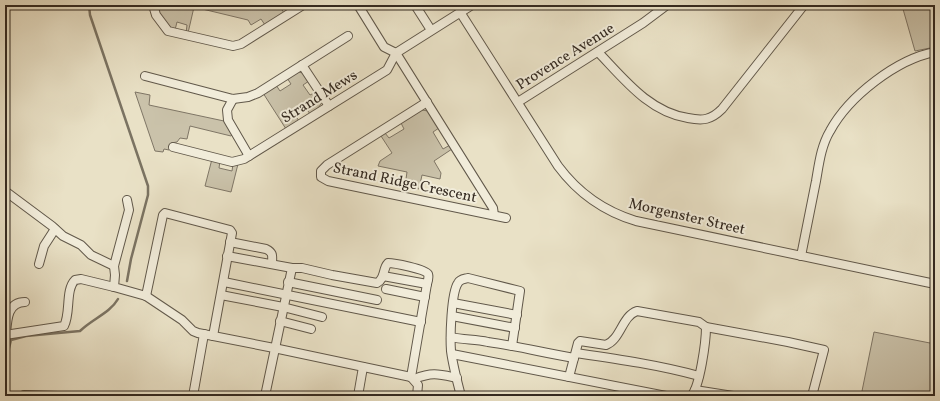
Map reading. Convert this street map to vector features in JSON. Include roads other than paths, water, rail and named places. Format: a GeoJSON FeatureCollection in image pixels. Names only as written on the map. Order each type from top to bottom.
{"type":"FeatureCollection","features":[{"type":"Feature","properties":{"kind":"street"},"geometry":{"type":"LineString","coordinates":[[153,5],[156,15],[164,28],[170,32],[233,46],[241,44],[303,5]]}},
{"type":"Feature","properties":{"kind":"street"},"geometry":{"type":"LineString","coordinates":[[358,5],[384,47],[396,53],[472,5]]}},
{"type":"Feature","properties":{"kind":"street"},"geometry":{"type":"LineString","coordinates":[[415,5],[431,30]]}},
{"type":"Feature","properties":{"kind":"street","name":"Provence Avenue"},"geometry":{"type":"LineString","coordinates":[[518,102],[643,23],[667,5]]}},
{"type":"Feature","properties":{"kind":"street"},"geometry":{"type":"LineString","coordinates":[[598,52],[654,106],[685,118],[698,120],[710,118],[722,109],[804,5]]}},
{"type":"Feature","properties":{"kind":"street","name":"Morgenster Street"},"geometry":{"type":"LineString","coordinates":[[460,12],[565,176],[583,193],[603,208],[624,217],[636,220],[935,284]]}},
{"type":"Feature","properties":{"kind":"street"},"geometry":{"type":"LineString","coordinates":[[145,76],[233,99],[242,99],[258,93],[348,36]]}},
{"type":"Feature","properties":{"kind":"street"},"geometry":{"type":"LineString","coordinates":[[801,256],[822,150],[830,131],[842,113],[877,79],[893,68],[912,59],[935,52]]}},
{"type":"Feature","properties":{"kind":"street","name":"Strand Ridge Crescent"},"geometry":{"type":"LineString","coordinates":[[396,53],[493,208],[494,215]]}},
{"type":"Feature","properties":{"kind":"street","name":"Strand Mews"},"geometry":{"type":"LineString","coordinates":[[173,147],[232,162],[239,161],[387,70],[396,53]]}},
{"type":"Feature","properties":{"kind":"street"},"geometry":{"type":"LineString","coordinates":[[302,65],[329,106]]}},
{"type":"Feature","properties":{"kind":"street"},"geometry":{"type":"LineString","coordinates":[[233,99],[227,110],[228,120],[249,156]]}},
{"type":"Feature","properties":{"kind":"street","name":"Strand Ridge Crescent"},"geometry":{"type":"LineString","coordinates":[[427,102],[327,165],[321,171],[321,177],[328,181],[506,218]]}},
{"type":"Feature","properties":{"kind":"street"},"geometry":{"type":"LineString","coordinates":[[5,191],[63,236],[80,245],[91,255],[114,266]]}},
{"type":"Feature","properties":{"kind":"street"},"geometry":{"type":"LineString","coordinates":[[114,287],[114,266],[129,210],[127,200]]}},
{"type":"Feature","properties":{"kind":"street"},"geometry":{"type":"LineString","coordinates":[[146,296],[163,215],[165,213],[168,212],[230,230],[232,233],[213,336]]}},
{"type":"Feature","properties":{"kind":"street"},"geometry":{"type":"LineString","coordinates":[[39,264],[44,246],[55,230]]}},
{"type":"Feature","properties":{"kind":"street"},"geometry":{"type":"LineString","coordinates":[[230,242],[271,251],[272,264]]}},
{"type":"Feature","properties":{"kind":"street"},"geometry":{"type":"LineString","coordinates":[[227,256],[292,268],[302,268],[377,283],[383,276],[386,264],[391,263],[423,271],[428,275],[413,378],[418,388],[417,396]]}},
{"type":"Feature","properties":{"kind":"street"},"geometry":{"type":"LineString","coordinates":[[265,396],[285,295],[292,268]]}},
{"type":"Feature","properties":{"kind":"street"},"geometry":{"type":"LineString","coordinates":[[383,276],[427,284]]}},
{"type":"Feature","properties":{"kind":"street"},"geometry":{"type":"LineString","coordinates":[[461,396],[452,354],[451,337],[453,303],[457,285],[463,279],[468,278],[519,290],[520,292],[512,346]]}},
{"type":"Feature","properties":{"kind":"street"},"geometry":{"type":"LineString","coordinates":[[25,302],[19,302],[14,305],[8,319],[5,335],[64,326],[71,285],[75,280],[81,279],[146,296],[182,320],[193,331],[204,334],[413,378],[428,374],[440,374],[457,378]]}},
{"type":"Feature","properties":{"kind":"street"},"geometry":{"type":"LineString","coordinates":[[224,282],[421,322]]}},
{"type":"Feature","properties":{"kind":"street"},"geometry":{"type":"LineString","coordinates":[[288,282],[377,300]]}},
{"type":"Feature","properties":{"kind":"street"},"geometry":{"type":"LineString","coordinates":[[386,289],[425,297]]}},
{"type":"Feature","properties":{"kind":"street"},"geometry":{"type":"LineString","coordinates":[[221,296],[283,307],[322,317]]}},
{"type":"Feature","properties":{"kind":"street"},"geometry":{"type":"LineString","coordinates":[[453,303],[517,315]]}},
{"type":"Feature","properties":{"kind":"street"},"geometry":{"type":"LineString","coordinates":[[569,377],[580,341],[606,345],[609,344],[619,333],[632,313],[637,311],[699,322],[706,327],[824,350],[812,396]]}},
{"type":"Feature","properties":{"kind":"street"},"geometry":{"type":"LineString","coordinates":[[452,316],[515,328]]}},
{"type":"Feature","properties":{"kind":"street"},"geometry":{"type":"LineString","coordinates":[[280,321],[311,329]]}},
{"type":"Feature","properties":{"kind":"street"},"geometry":{"type":"LineString","coordinates":[[706,327],[699,376],[693,393],[734,396]]}},
{"type":"Feature","properties":{"kind":"street"},"geometry":{"type":"LineString","coordinates":[[193,396],[204,334]]}},
{"type":"Feature","properties":{"kind":"street"},"geometry":{"type":"LineString","coordinates":[[451,337],[463,340],[473,339],[575,356],[630,361],[699,376]]}},
{"type":"Feature","properties":{"kind":"street"},"geometry":{"type":"LineString","coordinates":[[452,354],[666,396]]}},
{"type":"Feature","properties":{"kind":"street"},"geometry":{"type":"LineString","coordinates":[[358,396],[363,367]]}},
{"type":"Feature","properties":{"kind":"street"},"geometry":{"type":"LineString","coordinates":[[24,395],[58,396]]}},
{"type":"Feature","properties":{"kind":"waterway"},"geometry":{"type":"LineString","coordinates":[[89,5],[90,15],[148,186],[148,195],[131,259],[127,281]]}},
{"type":"Feature","properties":{"kind":"waterway"},"geometry":{"type":"LineString","coordinates":[[5,364],[11,340],[26,336],[80,331],[106,312],[118,299]]}}]}
